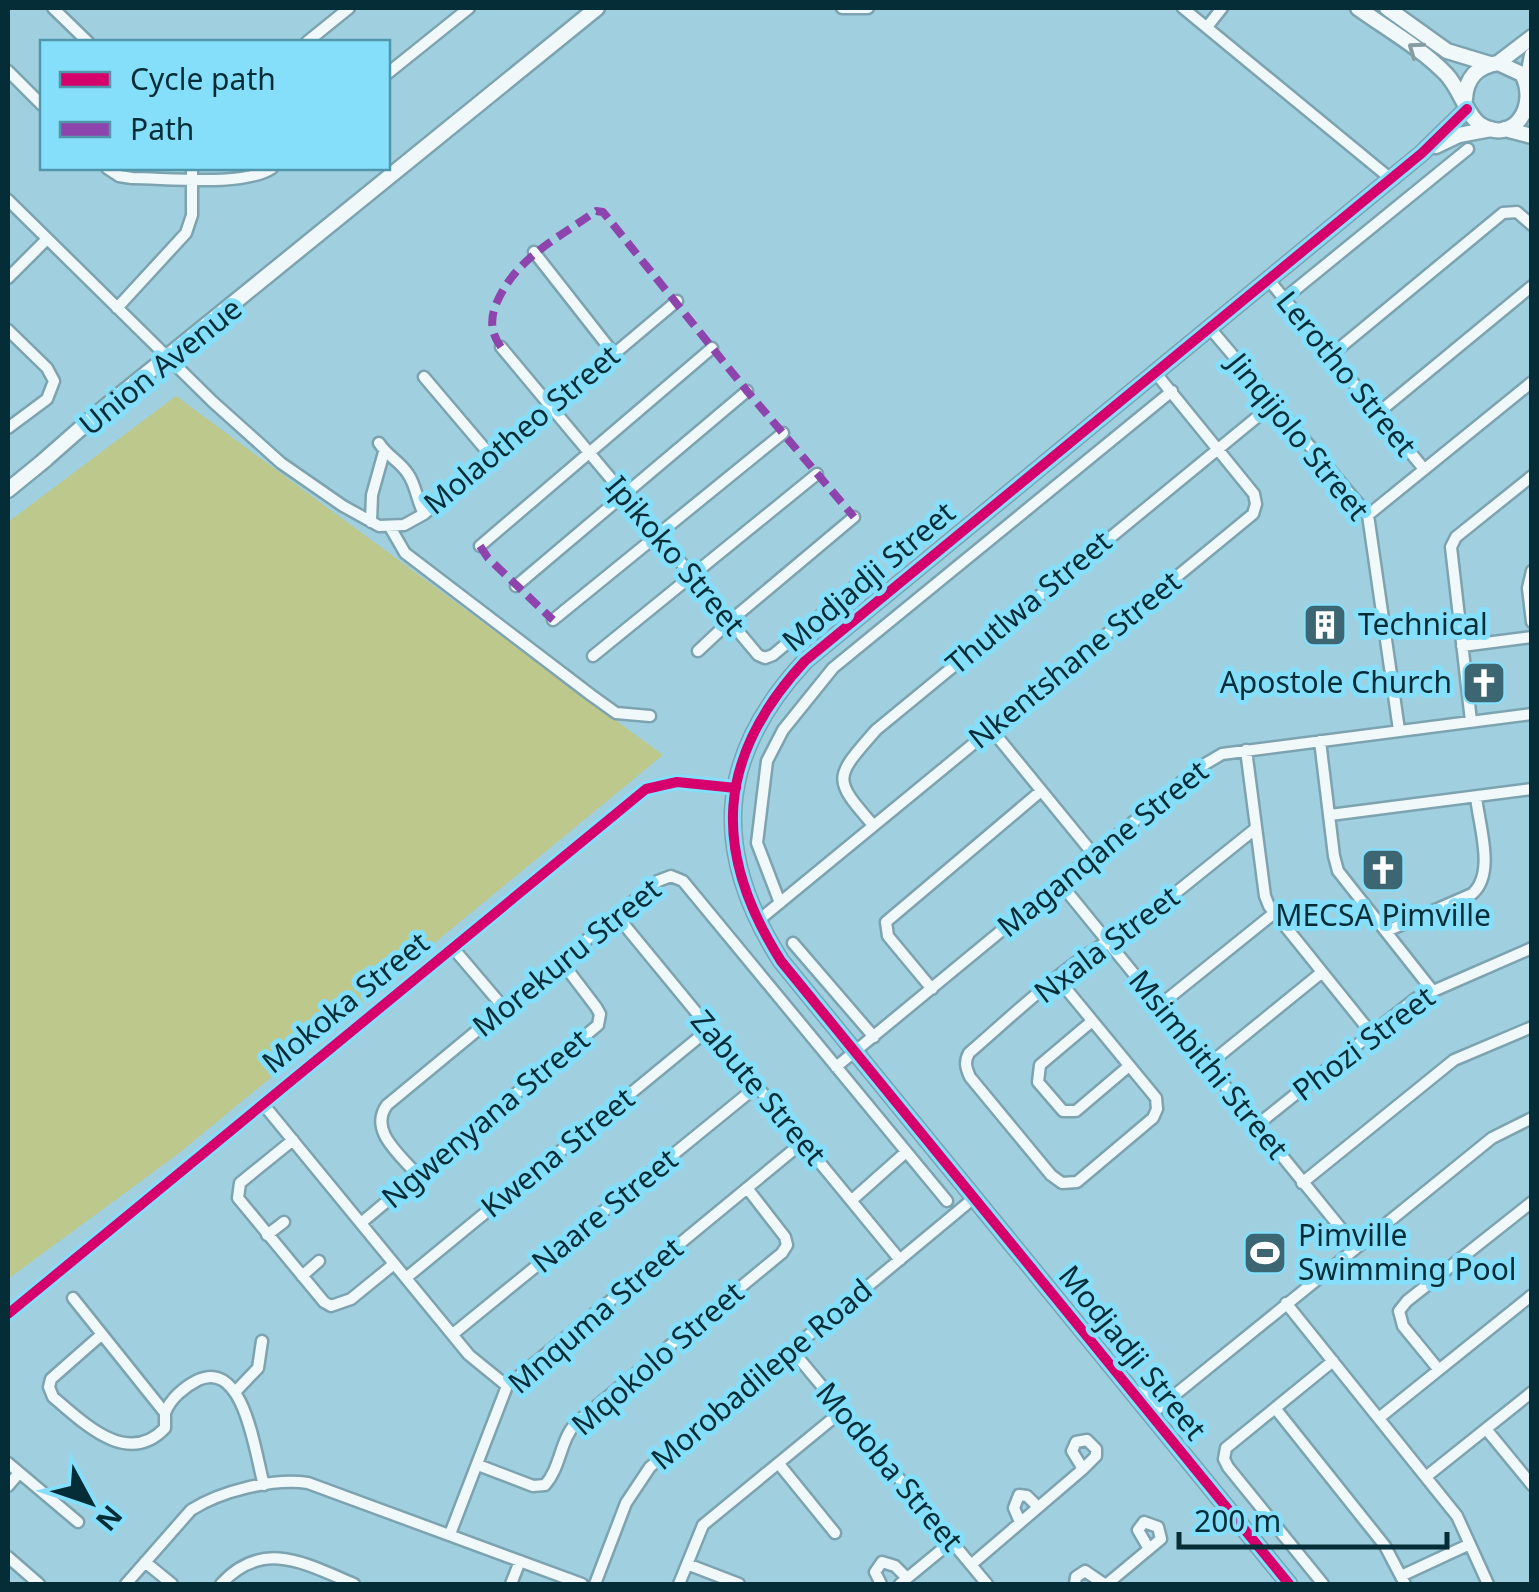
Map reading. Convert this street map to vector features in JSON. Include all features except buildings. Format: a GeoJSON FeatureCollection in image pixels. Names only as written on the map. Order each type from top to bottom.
{"type":"FeatureCollection","features":[{"type":"Feature","properties":{"kind":"street"},"geometry":{"type":"LineString","coordinates":[[53,8],[86,40]]}},
{"type":"Feature","properties":{"kind":"street"},"geometry":{"type":"LineString","coordinates":[[309,40],[349,8]]}},
{"type":"Feature","properties":{"kind":"street"},"geometry":{"type":"LineString","coordinates":[[390,71],[468,8]]}},
{"type":"Feature","properties":{"kind":"street","name":"Union Avenue"},"geometry":{"type":"LineString","coordinates":[[8,490],[596,8]]}},
{"type":"Feature","properties":{"kind":"street"},"geometry":{"type":"LineString","coordinates":[[842,8],[868,8]]}},
{"type":"Feature","properties":{"kind":"street"},"geometry":{"type":"LineString","coordinates":[[1207,27],[1222,8]]}},
{"type":"Feature","properties":{"kind":"street"},"geometry":{"type":"LineString","coordinates":[[1358,8],[1447,75],[1472,119],[1532,136]]}},
{"type":"Feature","properties":{"kind":"street"},"geometry":{"type":"LineString","coordinates":[[1387,8],[1448,51],[1515,68],[1530,90]]}},
{"type":"Feature","properties":{"kind":"street"},"geometry":{"type":"LineString","coordinates":[[1190,10],[1391,179]]}},
{"type":"Feature","properties":{"kind":"street"},"geometry":{"type":"LineString","coordinates":[[1466,104],[1468,81],[1532,37]]}},
{"type":"Feature","properties":{"kind":"street"},"geometry":{"type":"LineString","coordinates":[[1498,129],[1521,120],[1530,103],[1532,55]]}},
{"type":"Feature","properties":{"kind":"street"},"geometry":{"type":"LineString","coordinates":[[8,71],[40,103]]}},
{"type":"Feature","properties":{"kind":"street","name":"Modjadji Street"},"geometry":{"type":"LineString","coordinates":[[1289,1584],[782,960],[759,920],[733,851],[736,788],[744,751],[753,732],[805,661],[1422,154],[1466,104]]}},
{"type":"Feature","properties":{"kind":"street","name":"Modjadji Street"},"geometry":{"type":"LineString","coordinates":[[1422,154],[1460,135],[1498,129]]}},
{"type":"Feature","properties":{"kind":"street"},"geometry":{"type":"LineString","coordinates":[[1285,298],[1468,148]]}},
{"type":"Feature","properties":{"kind":"street"},"geometry":{"type":"LineString","coordinates":[[110,170],[132,178],[193,173],[253,176],[267,170]]}},
{"type":"Feature","properties":{"kind":"street"},"geometry":{"type":"LineString","coordinates":[[117,308],[186,233],[192,215],[193,173]]}},
{"type":"Feature","properties":{"kind":"street","name":"Molaotheo Street"},"geometry":{"type":"LineString","coordinates":[[8,200],[281,463],[371,522],[390,527],[424,514],[676,301]]}},
{"type":"Feature","properties":{"kind":"street"},"geometry":{"type":"LineString","coordinates":[[1332,355],[1503,213],[1512,210],[1532,225]]}},
{"type":"Feature","properties":{"kind":"street"},"geometry":{"type":"LineString","coordinates":[[8,278],[47,239]]}},
{"type":"Feature","properties":{"kind":"street"},"geometry":{"type":"LineString","coordinates":[[534,252],[614,354]]}},
{"type":"Feature","properties":{"kind":"street","name":"Lerotho Street"},"geometry":{"type":"LineString","coordinates":[[1268,280],[1424,468]]}},
{"type":"Feature","properties":{"kind":"street"},"geometry":{"type":"LineString","coordinates":[[1378,412],[1532,286]]}},
{"type":"Feature","properties":{"kind":"street","name":"Jinqijolo Street"},"geometry":{"type":"LineString","coordinates":[[1210,327],[1368,515],[1398,730]]}},
{"type":"Feature","properties":{"kind":"street"},"geometry":{"type":"LineString","coordinates":[[8,330],[47,368],[54,381],[47,399],[8,428]]}},
{"type":"Feature","properties":{"kind":"street","name":"Ipikoko Street"},"geometry":{"type":"LineString","coordinates":[[501,346],[758,656],[768,657],[870,574]]}},
{"type":"Feature","properties":{"kind":"street"},"geometry":{"type":"LineString","coordinates":[[480,546],[712,348]]}},
{"type":"Feature","properties":{"kind":"street","name":"Nkentshane Street"},"geometry":{"type":"LineString","coordinates":[[759,920],[1252,516],[1254,494],[1154,372]]}},
{"type":"Feature","properties":{"kind":"street"},"geometry":{"type":"LineString","coordinates":[[424,377],[490,456]]}},
{"type":"Feature","properties":{"kind":"street"},"geometry":{"type":"LineString","coordinates":[[1368,515],[1532,382]]}},
{"type":"Feature","properties":{"kind":"street"},"geometry":{"type":"LineString","coordinates":[[516,586],[747,391]]}},
{"type":"Feature","properties":{"kind":"street"},"geometry":{"type":"LineString","coordinates":[[780,902],[757,843],[768,757],[799,708],[833,668],[1172,391]]}},
{"type":"Feature","properties":{"kind":"street","name":"Thutlwa Street"},"geometry":{"type":"LineString","coordinates":[[873,826],[847,795],[842,782],[845,771],[876,730],[1273,404]]}},
{"type":"Feature","properties":{"kind":"street"},"geometry":{"type":"LineString","coordinates":[[553,620],[783,433]]}},
{"type":"Feature","properties":{"kind":"street"},"geometry":{"type":"LineString","coordinates":[[371,522],[382,447],[409,474],[424,514]]}},
{"type":"Feature","properties":{"kind":"street"},"geometry":{"type":"LineString","coordinates":[[594,656],[816,474]]}},
{"type":"Feature","properties":{"kind":"street"},"geometry":{"type":"LineString","coordinates":[[1471,721],[1450,553],[1453,542],[1532,476]]}},
{"type":"Feature","properties":{"kind":"street"},"geometry":{"type":"LineString","coordinates":[[698,652],[854,517]]}},
{"type":"Feature","properties":{"kind":"street"},"geometry":{"type":"LineString","coordinates":[[390,527],[405,553],[591,696],[616,713],[650,716]]}},
{"type":"Feature","properties":{"kind":"street"},"geometry":{"type":"LineString","coordinates":[[1532,571],[1528,588],[1532,622]]}},
{"type":"Feature","properties":{"kind":"street"},"geometry":{"type":"LineString","coordinates":[[1462,646],[1532,636]]}},
{"type":"Feature","properties":{"kind":"street","name":"Maganqane Street"},"geometry":{"type":"LineString","coordinates":[[836,1067],[1222,754],[1532,714]]}},
{"type":"Feature","properties":{"kind":"street"},"geometry":{"type":"LineString","coordinates":[[991,728],[1094,855]]}},
{"type":"Feature","properties":{"kind":"street"},"geometry":{"type":"LineString","coordinates":[[1320,740],[1338,871],[1432,990]]}},
{"type":"Feature","properties":{"kind":"street"},"geometry":{"type":"LineString","coordinates":[[1246,750],[1265,896],[1273,914],[1372,1034]]}},
{"type":"Feature","properties":{"kind":"street","name":"Mokoka Street"},"geometry":{"type":"LineString","coordinates":[[8,1314],[646,789],[677,782],[736,788]]}},
{"type":"Feature","properties":{"kind":"street"},"geometry":{"type":"LineString","coordinates":[[1330,815],[1532,789]]}},
{"type":"Feature","properties":{"kind":"street"},"geometry":{"type":"LineString","coordinates":[[932,989],[888,936],[886,922],[1042,792]]}},
{"type":"Feature","properties":{"kind":"street"},"geometry":{"type":"LineString","coordinates":[[1387,931],[1472,894],[1483,885],[1485,870],[1476,797]]}},
{"type":"Feature","properties":{"kind":"street","name":"Nxala Street"},"geometry":{"type":"LineString","coordinates":[[1129,1066],[1156,1098],[1156,1114],[1076,1182],[1065,1183],[1051,1175],[970,1077],[966,1065],[969,1053],[1058,979],[1108,940],[1122,936],[1255,829]]}},
{"type":"Feature","properties":{"kind":"street","name":"Morekuru Street"},"geometry":{"type":"LineString","coordinates":[[417,1175],[381,1131],[383,1110],[661,879],[671,876],[680,879],[946,1202]]}},
{"type":"Feature","properties":{"kind":"street","name":"Msimbithi Street"},"geometry":{"type":"LineString","coordinates":[[1060,883],[1356,1247]]}},
{"type":"Feature","properties":{"kind":"street"},"geometry":{"type":"LineString","coordinates":[[1160,1004],[1273,914]]}},
{"type":"Feature","properties":{"kind":"street","name":"Zabute Street"},"geometry":{"type":"LineString","coordinates":[[616,916],[900,1260]]}},
{"type":"Feature","properties":{"kind":"street"},"geometry":{"type":"LineString","coordinates":[[793,943],[874,1036]]}},
{"type":"Feature","properties":{"kind":"street"},"geometry":{"type":"LineString","coordinates":[[453,948],[504,1008]]}},
{"type":"Feature","properties":{"kind":"street","name":"Phozi Street"},"geometry":{"type":"LineString","coordinates":[[1256,1125],[1432,990],[1532,948]]}},
{"type":"Feature","properties":{"kind":"street","name":"Ngwenyana Street"},"geometry":{"type":"LineString","coordinates":[[361,1223],[598,1025],[600,1014],[596,1006],[560,962]]}},
{"type":"Feature","properties":{"kind":"street"},"geometry":{"type":"LineString","coordinates":[[1208,1064],[1321,973]]}},
{"type":"Feature","properties":{"kind":"street"},"geometry":{"type":"LineString","coordinates":[[1058,979],[1129,1066],[1076,1111],[1063,1112],[1038,1082],[1038,1069],[1091,1022]]}},
{"type":"Feature","properties":{"kind":"street"},"geometry":{"type":"LineString","coordinates":[[1302,1183],[1454,1060],[1532,1027]]}},
{"type":"Feature","properties":{"kind":"street","name":"Kwena Street"},"geometry":{"type":"LineString","coordinates":[[406,1278],[709,1028]]}},
{"type":"Feature","properties":{"kind":"street","name":"Naare Street"},"geometry":{"type":"LineString","coordinates":[[453,1334],[756,1087]]}},
{"type":"Feature","properties":{"kind":"street"},"geometry":{"type":"LineString","coordinates":[[263,1104],[469,1355],[507,1386]]}},
{"type":"Feature","properties":{"kind":"street"},"geometry":{"type":"LineString","coordinates":[[1150,1415],[1492,1138],[1532,1118]]}},
{"type":"Feature","properties":{"kind":"street"},"geometry":{"type":"LineString","coordinates":[[293,1140],[240,1182],[237,1190],[238,1198],[268,1235],[324,1302],[334,1306],[351,1299],[394,1264]]}},
{"type":"Feature","properties":{"kind":"street","name":"Mnquma Street"},"geometry":{"type":"LineString","coordinates":[[450,1534],[507,1386],[802,1142]]}},
{"type":"Feature","properties":{"kind":"street"},"geometry":{"type":"LineString","coordinates":[[852,1200],[906,1152]]}},
{"type":"Feature","properties":{"kind":"street","name":"Mqokolo Street"},"geometry":{"type":"LineString","coordinates":[[478,1465],[533,1486],[545,1484],[576,1422],[782,1253],[787,1245],[785,1237],[747,1188]]}},
{"type":"Feature","properties":{"kind":"street","name":"Morobadilepe Road"},"geometry":{"type":"LineString","coordinates":[[594,1584],[626,1502],[650,1467],[974,1198]]}},
{"type":"Feature","properties":{"kind":"street"},"geometry":{"type":"LineString","coordinates":[[1439,1370],[1403,1326],[1400,1311],[1407,1301],[1532,1202]]}},
{"type":"Feature","properties":{"kind":"street"},"geometry":{"type":"LineString","coordinates":[[268,1235],[284,1222]]}},
{"type":"Feature","properties":{"kind":"street"},"geometry":{"type":"LineString","coordinates":[[302,1276],[319,1261]]}},
{"type":"Feature","properties":{"kind":"street"},"geometry":{"type":"LineString","coordinates":[[1379,1418],[1532,1296]]}},
{"type":"Feature","properties":{"kind":"street"},"geometry":{"type":"LineString","coordinates":[[72,1298],[165,1413]]}},
{"type":"Feature","properties":{"kind":"street"},"geometry":{"type":"LineString","coordinates":[[1286,1303],[1428,1476],[1456,1516],[1488,1584]]}},
{"type":"Feature","properties":{"kind":"street"},"geometry":{"type":"LineString","coordinates":[[101,1335],[51,1379],[53,1397],[104,1438],[128,1443],[165,1428],[170,1401],[184,1389],[208,1377],[219,1378],[237,1390],[264,1486]]}},
{"type":"Feature","properties":{"kind":"street"},"geometry":{"type":"LineString","coordinates":[[237,1390],[258,1368],[262,1341]]}},
{"type":"Feature","properties":{"kind":"street","name":"Modoba Street"},"geometry":{"type":"LineString","coordinates":[[791,1349],[987,1584]]}},
{"type":"Feature","properties":{"kind":"street"},"geometry":{"type":"LineString","coordinates":[[1322,1584],[1225,1461],[1226,1448],[1333,1361]]}},
{"type":"Feature","properties":{"kind":"street"},"geometry":{"type":"LineString","coordinates":[[1131,1392],[1168,1399]]}},
{"type":"Feature","properties":{"kind":"street"},"geometry":{"type":"LineString","coordinates":[[1428,1476],[1532,1392]]}},
{"type":"Feature","properties":{"kind":"street"},"geometry":{"type":"LineString","coordinates":[[1274,1408],[1385,1546],[1403,1580],[1470,1544]]}},
{"type":"Feature","properties":{"kind":"street"},"geometry":{"type":"LineString","coordinates":[[680,1584],[704,1525],[842,1411]]}},
{"type":"Feature","properties":{"kind":"street"},"geometry":{"type":"LineString","coordinates":[[1486,1428],[1532,1485]]}},
{"type":"Feature","properties":{"kind":"street"},"geometry":{"type":"LineString","coordinates":[[8,1463],[78,1522]]}},
{"type":"Feature","properties":{"kind":"street"},"geometry":{"type":"LineString","coordinates":[[779,1464],[834,1532]]}},
{"type":"Feature","properties":{"kind":"street"},"geometry":{"type":"LineString","coordinates":[[972,1564],[1083,1470]]}},
{"type":"Feature","properties":{"kind":"street"},"geometry":{"type":"LineString","coordinates":[[8,1486],[19,1473]]}},
{"type":"Feature","properties":{"kind":"street"},"geometry":{"type":"LineString","coordinates":[[126,1584],[191,1510],[205,1502],[293,1481],[308,1483],[582,1584]]}},
{"type":"Feature","properties":{"kind":"street"},"geometry":{"type":"LineString","coordinates":[[1020,1522],[1014,1508],[1015,1498],[1027,1496],[1038,1507]]}},
{"type":"Feature","properties":{"kind":"street"},"geometry":{"type":"LineString","coordinates":[[881,1584],[875,1572],[882,1562],[894,1566],[903,1581],[951,1542]]}},
{"type":"Feature","properties":{"kind":"street"},"geometry":{"type":"LineString","coordinates":[[1076,1584],[1076,1577],[1086,1570],[1105,1584],[1149,1549]]}},
{"type":"Feature","properties":{"kind":"street"},"geometry":{"type":"LineString","coordinates":[[8,1557],[30,1582]]}},
{"type":"Feature","properties":{"kind":"street"},"geometry":{"type":"LineString","coordinates":[[221,1584],[246,1562],[280,1558],[294,1559],[354,1584]]}},
{"type":"Feature","properties":{"kind":"street"},"geometry":{"type":"LineString","coordinates":[[511,1584],[520,1561]]}},
{"type":"Feature","properties":{"kind":"street"},"geometry":{"type":"LineString","coordinates":[[145,1562],[172,1584]]}},
{"type":"Feature","properties":{"kind":"street"},"geometry":{"type":"LineString","coordinates":[[687,1564],[740,1584]]}},
{"type":"Feature","properties":{"kind":"green space"},"geometry":{"type":"Polygon","coordinates":[[[176,396],[663,755],[178,1154],[8,1279],[8,522],[176,396]]]}},
{"type":"Feature","properties":{"kind":"marked path"},"geometry":{"type":"LineString","coordinates":[[501,347],[492,325],[505,286],[553,240],[596,211],[603,212],[854,517]]}},
{"type":"Feature","properties":{"kind":"marked path"},"geometry":{"type":"LineString","coordinates":[[480,546],[553,620]]}},
{"type":"Feature","properties":{"kind":"cycle path"},"geometry":{"type":"LineString","coordinates":[[1289,1584],[781,961],[758,920],[743,881],[734,843],[733,806],[740,769],[754,733],[805,661],[1422,153],[1467,109]]}},
{"type":"Feature","properties":{"kind":"cycle path"},"geometry":{"type":"LineString","coordinates":[[8,1314],[646,789],[677,782],[736,788]]}},
{"type":"Feature","properties":{"kind":"place","name":"Technical"},"geometry":{"type":"Point","coordinates":[1325,625]}},
{"type":"Feature","properties":{"kind":"place","name":"Apostole Church"},"geometry":{"type":"Point","coordinates":[1484,683]}},
{"type":"Feature","properties":{"kind":"place","name":"MECSA Pimville"},"geometry":{"type":"Point","coordinates":[1383,870]}},
{"type":"Feature","properties":{"kind":"place","name":"Pimville Swimming Pool"},"geometry":{"type":"Point","coordinates":[1265,1253]}}]}
